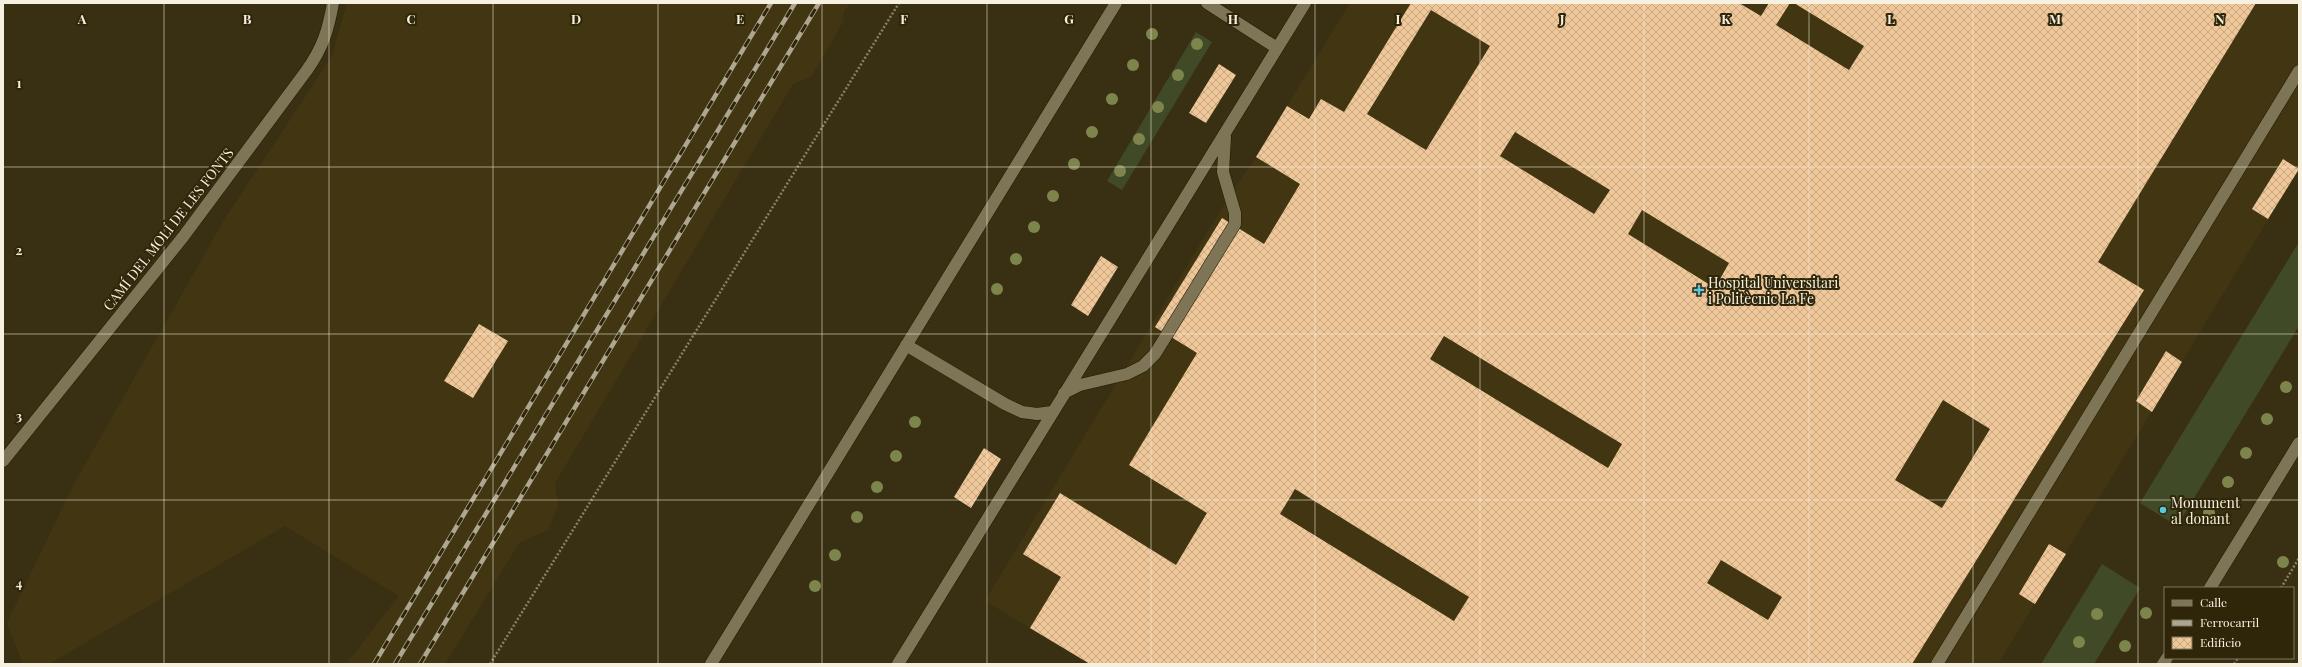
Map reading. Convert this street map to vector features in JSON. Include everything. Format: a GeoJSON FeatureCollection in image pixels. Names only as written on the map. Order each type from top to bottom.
{"type":"FeatureCollection","features":[{"type":"Feature","properties":{"kind":"street","name":"CAMÍ DEL MOLÍ DE LES FONTS"},"geometry":{"type":"LineString","coordinates":[[3,461],[183,237],[307,70],[320,51],[329,28],[333,3]]}},
{"type":"Feature","properties":{"kind":"street"},"geometry":{"type":"LineString","coordinates":[[711,664],[1116,3]]}},
{"type":"Feature","properties":{"kind":"street"},"geometry":{"type":"LineString","coordinates":[[1207,3],[1277,48]]}},
{"type":"Feature","properties":{"kind":"street"},"geometry":{"type":"LineString","coordinates":[[898,664],[1305,3]]}},
{"type":"Feature","properties":{"kind":"street"},"geometry":{"type":"LineString","coordinates":[[1937,664],[2299,71]]}},
{"type":"Feature","properties":{"kind":"street"},"geometry":{"type":"LineString","coordinates":[[1064,393],[1102,378],[1127,374],[1143,366],[1154,354],[1235,224],[1235,213],[1223,172],[1226,132]]}},
{"type":"Feature","properties":{"kind":"street"},"geometry":{"type":"LineString","coordinates":[[906,345],[1005,404],[1022,412],[1037,414],[1052,412]]}},
{"type":"Feature","properties":{"kind":"street"},"geometry":{"type":"LineString","coordinates":[[2211,587],[2299,443]]}},
{"type":"Feature","properties":{"kind":"path"},"geometry":{"type":"LineString","coordinates":[[490,664],[899,3]]}},
{"type":"Feature","properties":{"kind":"path"},"geometry":{"type":"LineString","coordinates":[[2282,587],[2299,558]]}},
{"type":"Feature","properties":{"kind":"shaded area"},"geometry":{"type":"Polygon","coordinates":[[[347,3],[850,3],[844,11],[843,22],[811,77],[793,84],[555,483],[558,506],[548,530],[519,543],[445,664],[346,664],[399,596],[285,526],[49,664],[23,664],[7,623],[73,486],[224,220],[332,56],[347,3]]]}},
{"type":"Feature","properties":{"kind":"shaded area","name":"Hospital Universitari i Politècnic La Fe"},"geometry":{"type":"Polygon","coordinates":[[[1350,3],[2299,3],[2299,169],[1998,664],[1090,664],[985,601],[1230,195],[1256,157],[1350,3]]]}},
{"type":"Feature","properties":{"kind":"green space"},"geometry":{"type":"Polygon","coordinates":[[[1196,32],[1212,42],[1122,190],[1107,181],[1196,32]]]}},
{"type":"Feature","properties":{"kind":"green space"},"geometry":{"type":"Polygon","coordinates":[[[2299,242],[2299,326],[2177,526],[2140,503],[2299,242]]]}},
{"type":"Feature","properties":{"kind":"green space"},"geometry":{"type":"Polygon","coordinates":[[[2102,564],[2140,588],[2094,664],[2041,664],[2102,564]]]}},
{"type":"Feature","properties":{"kind":"building","name":"Hospital Universitari i Politècnic La Fe"},"geometry":{"type":"Polygon","coordinates":[[[1411,3],[1739,3],[1761,16],[1769,3],[1790,3],[1776,25],[1849,70],[1864,46],[1794,3],[2256,3],[2098,262],[2144,290],[1912,664],[1090,664],[1030,628],[1061,577],[1023,554],[1060,493],[1176,565],[1207,513],[1129,465],[1197,353],[1155,327],[1222,218],[1264,244],[1300,184],[1256,157],[1287,106],[1309,119],[1321,99],[1344,112],[1411,3]],[[1431,10],[1367,114],[1426,150],[1490,46],[1431,10]],[[1515,132],[1500,156],[1594,214],[1610,190],[1515,132]],[[1642,210],[1628,234],[1715,288],[1729,263],[1642,210]],[[1444,336],[1430,359],[1608,468],[1622,444],[1444,336]],[[1943,400],[1895,480],[1942,508],[1990,429],[1943,400]],[[1295,489],[1280,514],[1454,621],[1469,597],[1295,489]],[[1721,560],[1707,583],[1768,620],[1782,597],[1721,560]]]}},
{"type":"Feature","properties":{"kind":"building"},"geometry":{"type":"Polygon","coordinates":[[[1219,64],[1236,75],[1206,123],[1189,113],[1219,64]]]}},
{"type":"Feature","properties":{"kind":"building"},"geometry":{"type":"Polygon","coordinates":[[[2283,159],[2299,169],[2268,219],[2252,209],[2283,159]]]}},
{"type":"Feature","properties":{"kind":"building"},"geometry":{"type":"Polygon","coordinates":[[[1101,256],[1118,267],[1088,316],[1071,305],[1101,256]]]}},
{"type":"Feature","properties":{"kind":"building"},"geometry":{"type":"Polygon","coordinates":[[[479,324],[508,341],[473,398],[444,381],[479,324]]]}},
{"type":"Feature","properties":{"kind":"building"},"geometry":{"type":"Polygon","coordinates":[[[2166,351],[2182,362],[2152,412],[2136,401],[2166,351]]]}},
{"type":"Feature","properties":{"kind":"building"},"geometry":{"type":"Polygon","coordinates":[[[984,448],[1001,459],[971,508],[954,497],[984,448]]]}},
{"type":"Feature","properties":{"kind":"building"},"geometry":{"type":"Polygon","coordinates":[[[2049,544],[2066,554],[2035,604],[2019,594],[2049,544]]]}},
{"type":"Feature","properties":{"kind":"railway"},"geometry":{"type":"LineString","coordinates":[[374,664],[771,3]]}},
{"type":"Feature","properties":{"kind":"railway"},"geometry":{"type":"LineString","coordinates":[[395,664],[795,3]]}},
{"type":"Feature","properties":{"kind":"railway"},"geometry":{"type":"LineString","coordinates":[[420,664],[819,3]]}},
{"type":"Feature","properties":{"kind":"place","name":"Hospital Universitari i Politècnic La Fe"},"geometry":{"type":"Point","coordinates":[1699,290]}},
{"type":"Feature","properties":{"kind":"place","name":"Monument al donant"},"geometry":{"type":"Point","coordinates":[2163,510]}}]}
